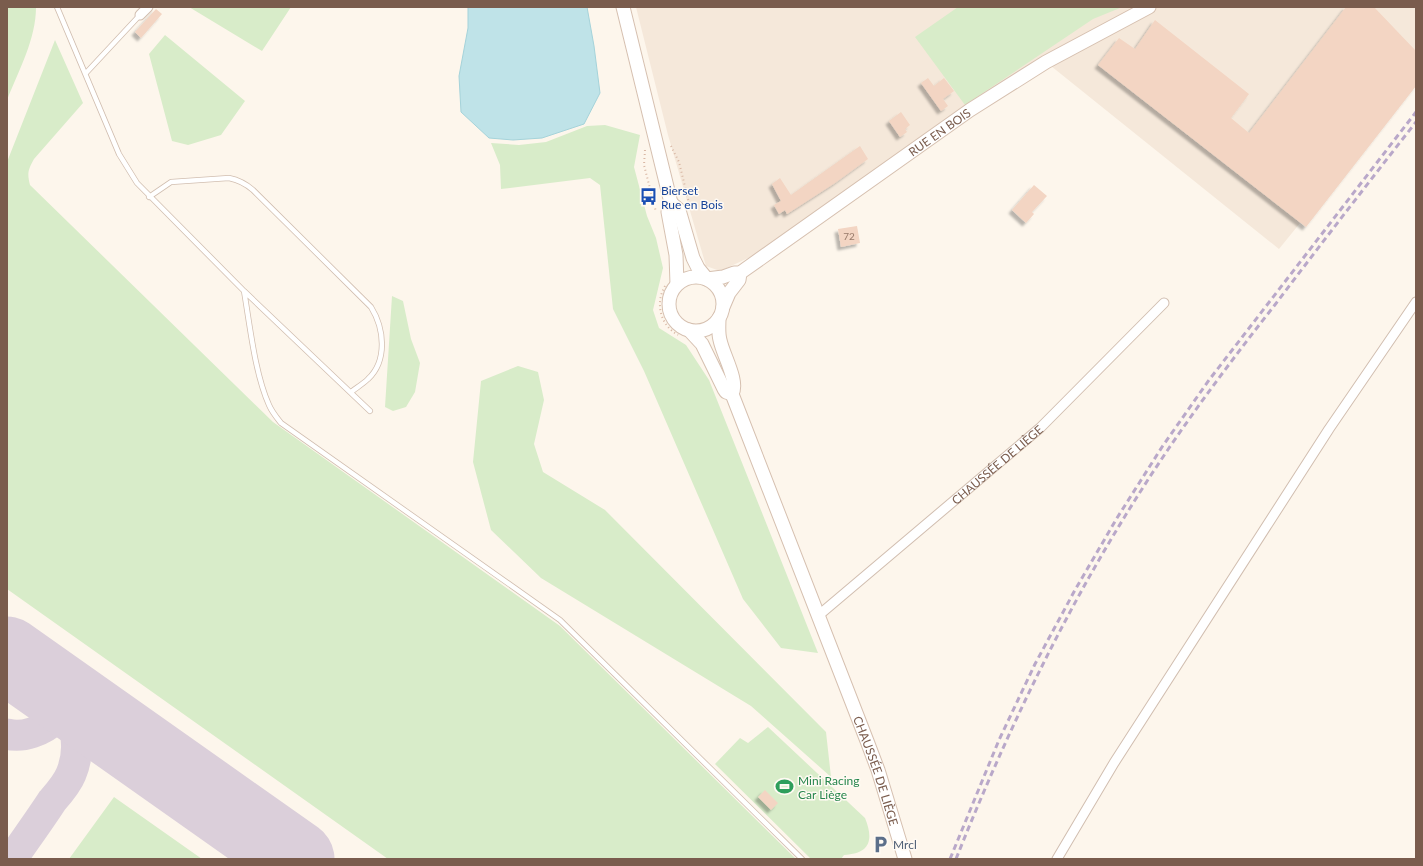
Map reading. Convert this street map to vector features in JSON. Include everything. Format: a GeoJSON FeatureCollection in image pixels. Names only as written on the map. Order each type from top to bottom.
{"type":"FeatureCollection","features":[{"type":"Feature","properties":{"kind":"main road"},"geometry":{"type":"LineString","coordinates":[[623,7],[671,203],[668,212],[676,255],[677,284]]}},
{"type":"Feature","properties":{"kind":"main road","name":"RUE EN BOIS"},"geometry":{"type":"LineString","coordinates":[[707,279],[723,277],[734,273],[740,274],[970,110],[1046,62],[1149,7]]}},
{"type":"Feature","properties":{"kind":"main road"},"geometry":{"type":"LineString","coordinates":[[671,203],[679,210],[693,258],[698,268],[707,279]]}},
{"type":"Feature","properties":{"kind":"main road","name":"RUE EN BOIS"},"geometry":{"type":"LineString","coordinates":[[721,313],[729,293],[739,280],[740,274]]}},
{"type":"Feature","properties":{"kind":"main road"},"geometry":{"type":"LineString","coordinates":[[691,277],[707,279],[714,283],[719,289],[723,298],[721,313],[715,324],[707,329],[698,331],[689,330],[680,326],[670,311],[669,301],[672,292],[677,284],[691,277]]}},
{"type":"Feature","properties":{"kind":"main road","name":"CHAUSSÉE DE LIÈGE"},"geometry":{"type":"LineString","coordinates":[[721,313],[718,332],[735,386],[732,394],[878,770],[905,859]]}},
{"type":"Feature","properties":{"kind":"main road","name":"CHAUSSÉE DE LIÈGE"},"geometry":{"type":"LineString","coordinates":[[689,330],[702,344],[726,392],[732,394]]}},
{"type":"Feature","properties":{"kind":"street"},"geometry":{"type":"LineString","coordinates":[[140,15],[148,7]]}},
{"type":"Feature","properties":{"kind":"street"},"geometry":{"type":"LineString","coordinates":[[1057,859],[1122,750],[1329,429],[1416,302]]}},
{"type":"Feature","properties":{"kind":"street","name":"CHAUSSÉE DE LIÈGE"},"geometry":{"type":"LineString","coordinates":[[819,615],[1040,428],[1164,303]]}},
{"type":"Feature","properties":{"kind":"lane"},"geometry":{"type":"LineString","coordinates":[[57,7],[119,154],[137,183],[149,197],[244,291],[370,411]]}},
{"type":"Feature","properties":{"kind":"lane"},"geometry":{"type":"LineString","coordinates":[[86,73],[140,15]]}},
{"type":"Feature","properties":{"kind":"lane"},"geometry":{"type":"LineString","coordinates":[[149,197],[171,182],[229,178],[245,183],[371,307],[375,314],[382,339],[382,347],[377,367],[368,380],[351,392]]}},
{"type":"Feature","properties":{"kind":"lane"},"geometry":{"type":"LineString","coordinates":[[244,291],[264,391],[269,405],[281,423],[563,624],[802,859]]}},
{"type":"Feature","properties":{"kind":"path"},"geometry":{"type":"LineString","coordinates":[[668,143],[679,162],[690,208]]}},
{"type":"Feature","properties":{"kind":"shaded area"},"geometry":{"type":"Polygon","coordinates":[[[636,7],[1416,7],[1416,80],[1279,249],[1046,62],[759,253],[720,271],[706,266],[668,135],[636,7]]]}},
{"type":"Feature","properties":{"kind":"green space"},"geometry":{"type":"Polygon","coordinates":[[[7,7],[36,7],[30,43],[7,100],[7,7]]]}},
{"type":"Feature","properties":{"kind":"green space"},"geometry":{"type":"Polygon","coordinates":[[[189,7],[291,7],[262,51],[189,7]]]}},
{"type":"Feature","properties":{"kind":"green space"},"geometry":{"type":"Polygon","coordinates":[[[958,7],[1120,8],[1093,19],[965,105],[915,37],[958,7]]]}},
{"type":"Feature","properties":{"kind":"green space"},"geometry":{"type":"Polygon","coordinates":[[[165,35],[245,101],[221,135],[188,145],[172,141],[149,54],[165,35]]]}},
{"type":"Feature","properties":{"kind":"green space"},"geometry":{"type":"Polygon","coordinates":[[[55,40],[83,103],[34,159],[30,166],[29,172],[30,185],[273,422],[560,626],[796,859],[388,859],[7,589],[7,162],[55,40]]]}},
{"type":"Feature","properties":{"kind":"green space"},"geometry":{"type":"Polygon","coordinates":[[[605,125],[640,135],[634,167],[647,216],[656,238],[663,268],[653,310],[659,328],[686,345],[709,380],[818,653],[781,648],[743,599],[644,371],[613,309],[600,185],[590,178],[501,189],[500,165],[491,143],[519,145],[546,142],[587,126],[605,125]]]}},
{"type":"Feature","properties":{"kind":"green space"},"geometry":{"type":"Polygon","coordinates":[[[392,296],[403,301],[411,339],[420,363],[415,392],[406,407],[393,411],[385,407],[392,296]]]}},
{"type":"Feature","properties":{"kind":"green space"},"geometry":{"type":"Polygon","coordinates":[[[518,366],[538,372],[544,400],[534,444],[543,472],[605,510],[826,732],[831,777],[751,706],[541,578],[491,530],[473,462],[481,381],[518,366]]]}},
{"type":"Feature","properties":{"kind":"green space","name":"Mini Racing Car Liège"},"geometry":{"type":"Polygon","coordinates":[[[768,727],[865,818],[868,826],[869,839],[868,844],[864,849],[860,852],[844,855],[841,859],[811,859],[715,764],[740,738],[748,743],[768,727]]]}},
{"type":"Feature","properties":{"kind":"green space"},"geometry":{"type":"Polygon","coordinates":[[[114,797],[202,859],[69,859],[114,797]]]}},
{"type":"Feature","properties":{"kind":"water"},"geometry":{"type":"Polygon","coordinates":[[[468,7],[587,7],[600,93],[584,124],[542,138],[513,140],[489,138],[461,112],[459,76],[468,28],[468,7]]]}},
{"type":"Feature","properties":{"kind":"building"},"geometry":{"type":"Polygon","coordinates":[[[1346,7],[1374,7],[1416,51],[1416,86],[1306,227],[1098,65],[1119,38],[1135,49],[1155,20],[1249,94],[1231,118],[1249,133],[1346,7]]]}},
{"type":"Feature","properties":{"kind":"building"},"geometry":{"type":"Polygon","coordinates":[[[156,9],[162,14],[141,38],[135,32],[156,9]]]}},
{"type":"Feature","properties":{"kind":"building"},"geometry":{"type":"Polygon","coordinates":[[[928,78],[934,86],[944,78],[954,91],[943,99],[948,106],[941,111],[921,83],[928,78]]]}},
{"type":"Feature","properties":{"kind":"building"},"geometry":{"type":"Polygon","coordinates":[[[901,112],[910,125],[905,129],[907,132],[900,137],[889,121],[901,112]]]}},
{"type":"Feature","properties":{"kind":"building"},"geometry":{"type":"Polygon","coordinates":[[[860,146],[868,159],[835,183],[787,214],[785,210],[779,214],[774,205],[781,201],[772,184],[780,178],[791,195],[860,146]]]}},
{"type":"Feature","properties":{"kind":"building"},"geometry":{"type":"Polygon","coordinates":[[[1034,185],[1047,196],[1032,212],[1034,214],[1026,223],[1012,210],[1034,185]]]}},
{"type":"Feature","properties":{"kind":"building"},"geometry":{"type":"Polygon","coordinates":[[[857,226],[860,243],[841,247],[838,229],[857,226]]]}},
{"type":"Feature","properties":{"kind":"building"},"geometry":{"type":"Polygon","coordinates":[[[765,790],[778,803],[771,810],[758,797],[765,790]]]}},
{"type":"Feature","properties":{"kind":"taxiway"},"geometry":{"type":"LineString","coordinates":[[7,634],[63,673],[69,685],[69,697],[64,708],[56,718],[45,727],[32,733],[19,735],[7,734]]}},
{"type":"Feature","properties":{"kind":"taxiway"},"geometry":{"type":"LineString","coordinates":[[7,657],[40,680],[58,696],[64,704],[73,723],[76,743],[76,754],[71,774],[63,788],[52,801],[12,859]]}},
{"type":"Feature","properties":{"kind":"runway"},"geometry":{"type":"LineString","coordinates":[[7,655],[296,859]]}},
{"type":"Feature","properties":{"kind":"railway"},"geometry":{"type":"LineString","coordinates":[[950,859],[999,740],[1035,664],[1075,590],[1117,518],[1162,447],[1209,380],[1416,112]]}},
{"type":"Feature","properties":{"kind":"railway"},"geometry":{"type":"LineString","coordinates":[[956,859],[1025,701],[1077,598],[1136,499],[1167,451],[1219,377],[1416,122]]}},
{"type":"Feature","properties":{"kind":"place","name":"Bierset Rue en Bois"},"geometry":{"type":"Point","coordinates":[648,197]}},
{"type":"Feature","properties":{"kind":"place","name":"Mini Racing Car Liège"},"geometry":{"type":"Point","coordinates":[785,787]}},
{"type":"Feature","properties":{"kind":"place","name":"Mrcl"},"geometry":{"type":"Point","coordinates":[880,844]}}]}
